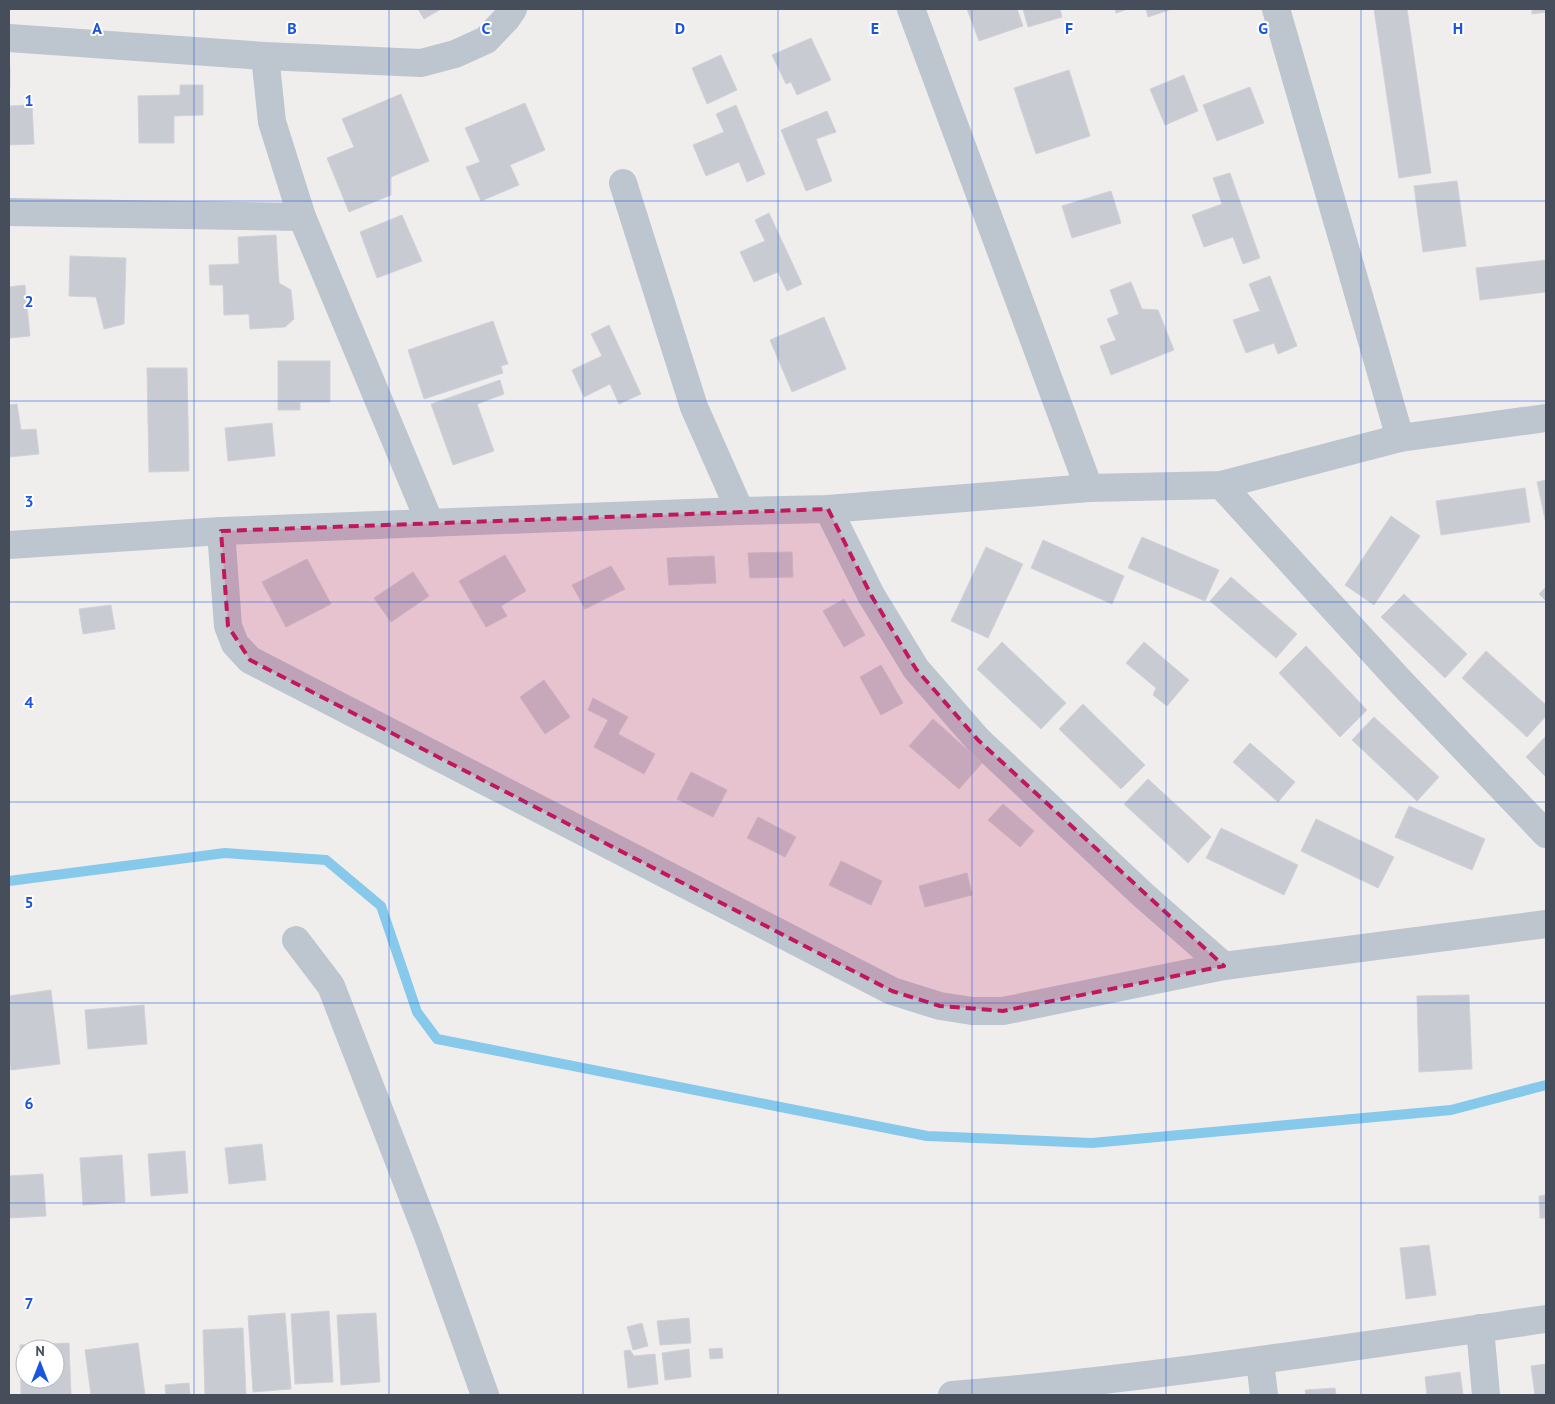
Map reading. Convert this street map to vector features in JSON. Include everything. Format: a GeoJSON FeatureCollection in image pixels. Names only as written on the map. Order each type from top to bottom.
{"type":"FeatureCollection","features":[{"type":"Feature","properties":{"kind":"street"},"geometry":{"type":"LineString","coordinates":[[9,38],[265,56],[421,63],[455,54],[486,40],[513,9]]}},
{"type":"Feature","properties":{"kind":"street"},"geometry":{"type":"LineString","coordinates":[[911,9],[1089,488]]}},
{"type":"Feature","properties":{"kind":"street"},"geometry":{"type":"LineString","coordinates":[[1276,9],[1400,438]]}},
{"type":"Feature","properties":{"kind":"street"},"geometry":{"type":"LineString","coordinates":[[265,56],[272,122],[302,217],[430,523]]}},
{"type":"Feature","properties":{"kind":"street"},"geometry":{"type":"LineString","coordinates":[[623,183],[694,407],[740,511]]}},
{"type":"Feature","properties":{"kind":"street"},"geometry":{"type":"LineString","coordinates":[[9,212],[302,217]]}},
{"type":"Feature","properties":{"kind":"street"},"geometry":{"type":"LineString","coordinates":[[9,545],[221,531],[740,511],[828,510],[1089,488],[1221,485],[1400,438],[1546,418]]}},
{"type":"Feature","properties":{"kind":"street"},"geometry":{"type":"LineString","coordinates":[[1221,485],[1399,680],[1546,834]]}},
{"type":"Feature","properties":{"kind":"street"},"geometry":{"type":"LineString","coordinates":[[828,510],[871,595],[916,669],[978,740],[1143,895],[1224,966]]}},
{"type":"Feature","properties":{"kind":"street"},"geometry":{"type":"LineString","coordinates":[[221,531],[228,626],[236,644],[250,660],[892,991],[940,1006],[972,1011],[1003,1011],[1224,966],[1546,924]]}},
{"type":"Feature","properties":{"kind":"street"},"geometry":{"type":"LineString","coordinates":[[296,940],[331,986],[428,1236],[485,1395]]}},
{"type":"Feature","properties":{"kind":"street"},"geometry":{"type":"LineString","coordinates":[[952,1395],[1025,1392],[1260,1361],[1546,1319]]}},
{"type":"Feature","properties":{"kind":"street"},"geometry":{"type":"LineString","coordinates":[[1480,1328],[1486,1395]]}},
{"type":"Feature","properties":{"kind":"street"},"geometry":{"type":"LineString","coordinates":[[1260,1361],[1264,1395]]}},
{"type":"Feature","properties":{"kind":"highlighted area"},"geometry":{"type":"Polygon","coordinates":[[[828,509],[871,595],[916,669],[978,740],[1224,966],[1003,1011],[940,1006],[892,991],[250,660],[228,626],[221,531],[828,509]]]}},
{"type":"Feature","properties":{"kind":"building"},"geometry":{"type":"Polygon","coordinates":[[[418,9],[441,9],[424,19],[418,9]]]}},
{"type":"Feature","properties":{"kind":"building"},"geometry":{"type":"Polygon","coordinates":[[[967,9],[1017,9],[1023,26],[979,41],[967,9]]]}},
{"type":"Feature","properties":{"kind":"building"},"geometry":{"type":"Polygon","coordinates":[[[1023,9],[1060,9],[1062,17],[1028,27],[1023,9]]]}},
{"type":"Feature","properties":{"kind":"building"},"geometry":{"type":"Polygon","coordinates":[[[1115,9],[1128,9],[1116,13],[1115,9]]]}},
{"type":"Feature","properties":{"kind":"building"},"geometry":{"type":"Polygon","coordinates":[[[1146,9],[1169,9],[1169,10],[1148,17],[1146,9]]]}},
{"type":"Feature","properties":{"kind":"building"},"geometry":{"type":"Polygon","coordinates":[[[1374,9],[1407,9],[1431,173],[1399,178],[1374,9]]]}},
{"type":"Feature","properties":{"kind":"building"},"geometry":{"type":"Polygon","coordinates":[[[1532,9],[1546,9],[1546,12],[1532,14],[1532,9]]]}},
{"type":"Feature","properties":{"kind":"building"},"geometry":{"type":"Polygon","coordinates":[[[811,38],[831,80],[797,95],[791,82],[786,84],[772,55],[811,38]]]}},
{"type":"Feature","properties":{"kind":"building"},"geometry":{"type":"Polygon","coordinates":[[[721,55],[737,90],[707,104],[692,68],[721,55]]]}},
{"type":"Feature","properties":{"kind":"building"},"geometry":{"type":"Polygon","coordinates":[[[10,67],[10,88],[9,88],[10,67]]]}},
{"type":"Feature","properties":{"kind":"building"},"geometry":{"type":"Polygon","coordinates":[[[1069,70],[1090,136],[1036,154],[1014,88],[1069,70]]]}},
{"type":"Feature","properties":{"kind":"building"},"geometry":{"type":"Polygon","coordinates":[[[1184,75],[1198,111],[1165,125],[1150,89],[1184,75]]]}},
{"type":"Feature","properties":{"kind":"building"},"geometry":{"type":"Polygon","coordinates":[[[180,85],[203,85],[203,115],[174,116],[174,143],[139,143],[138,96],[180,95],[180,85]]]}},
{"type":"Feature","properties":{"kind":"building"},"geometry":{"type":"Polygon","coordinates":[[[1250,87],[1264,123],[1217,141],[1203,105],[1250,87]]]}},
{"type":"Feature","properties":{"kind":"building"},"geometry":{"type":"Polygon","coordinates":[[[401,94],[429,161],[391,177],[391,195],[349,212],[327,158],[354,147],[342,119],[401,94]]]}},
{"type":"Feature","properties":{"kind":"building"},"geometry":{"type":"Polygon","coordinates":[[[525,103],[545,150],[510,165],[519,185],[481,201],[466,167],[480,162],[465,128],[525,103]]]}},
{"type":"Feature","properties":{"kind":"building"},"geometry":{"type":"Polygon","coordinates":[[[32,105],[34,144],[9,145],[9,106],[32,105]]]}},
{"type":"Feature","properties":{"kind":"building"},"geometry":{"type":"Polygon","coordinates":[[[736,105],[765,174],[747,182],[739,162],[706,176],[693,145],[724,132],[716,114],[736,105]]]}},
{"type":"Feature","properties":{"kind":"building"},"geometry":{"type":"Polygon","coordinates":[[[827,111],[836,132],[816,139],[832,181],[806,191],[781,130],[827,111]]]}},
{"type":"Feature","properties":{"kind":"building"},"geometry":{"type":"Polygon","coordinates":[[[1230,173],[1260,258],[1243,264],[1233,237],[1204,247],[1192,215],[1222,204],[1213,178],[1230,173]]]}},
{"type":"Feature","properties":{"kind":"building"},"geometry":{"type":"Polygon","coordinates":[[[1457,181],[1466,246],[1423,252],[1414,186],[1457,181]]]}},
{"type":"Feature","properties":{"kind":"building"},"geometry":{"type":"Polygon","coordinates":[[[1111,191],[1121,223],[1072,238],[1062,206],[1111,191]]]}},
{"type":"Feature","properties":{"kind":"building"},"geometry":{"type":"Polygon","coordinates":[[[769,213],[802,284],[787,291],[778,272],[754,282],[740,252],[765,241],[755,220],[769,213]]]}},
{"type":"Feature","properties":{"kind":"building"},"geometry":{"type":"Polygon","coordinates":[[[402,215],[422,261],[377,278],[360,232],[402,215]]]}},
{"type":"Feature","properties":{"kind":"building"},"geometry":{"type":"Polygon","coordinates":[[[276,235],[279,283],[291,290],[294,319],[285,327],[250,329],[249,314],[224,315],[223,285],[210,285],[209,265],[239,264],[238,237],[276,235]]]}},
{"type":"Feature","properties":{"kind":"building"},"geometry":{"type":"Polygon","coordinates":[[[70,256],[126,258],[124,324],[104,329],[96,297],[69,296],[70,256]]]}},
{"type":"Feature","properties":{"kind":"building"},"geometry":{"type":"Polygon","coordinates":[[[1546,260],[1546,292],[1480,300],[1476,268],[1546,260]]]}},
{"type":"Feature","properties":{"kind":"building"},"geometry":{"type":"Polygon","coordinates":[[[1270,276],[1297,346],[1278,354],[1274,343],[1246,353],[1233,320],[1260,311],[1249,284],[1270,276]]]}},
{"type":"Feature","properties":{"kind":"building"},"geometry":{"type":"Polygon","coordinates":[[[1131,282],[1142,309],[1158,310],[1174,350],[1111,375],[1100,346],[1116,340],[1107,319],[1119,314],[1110,290],[1131,282]]]}},
{"type":"Feature","properties":{"kind":"building"},"geometry":{"type":"Polygon","coordinates":[[[25,285],[30,336],[9,338],[9,287],[25,285]]]}},
{"type":"Feature","properties":{"kind":"building"},"geometry":{"type":"Polygon","coordinates":[[[824,317],[846,369],[792,392],[770,340],[824,317]]]}},
{"type":"Feature","properties":{"kind":"building"},"geometry":{"type":"Polygon","coordinates":[[[493,321],[508,364],[501,366],[503,373],[424,399],[408,350],[493,321]]]}},
{"type":"Feature","properties":{"kind":"building"},"geometry":{"type":"Polygon","coordinates":[[[609,325],[641,394],[619,404],[610,384],[584,397],[572,370],[602,356],[591,334],[609,325]]]}},
{"type":"Feature","properties":{"kind":"building"},"geometry":{"type":"Polygon","coordinates":[[[278,361],[330,361],[330,402],[300,402],[300,410],[278,410],[278,361]]]}},
{"type":"Feature","properties":{"kind":"building"},"geometry":{"type":"Polygon","coordinates":[[[147,368],[187,368],[189,471],[149,472],[147,368]]]}},
{"type":"Feature","properties":{"kind":"building"},"geometry":{"type":"Polygon","coordinates":[[[500,380],[504,394],[477,404],[494,451],[453,465],[431,404],[500,380]]]}},
{"type":"Feature","properties":{"kind":"building"},"geometry":{"type":"Polygon","coordinates":[[[17,404],[21,430],[36,429],[39,454],[9,457],[9,405],[17,404]]]}},
{"type":"Feature","properties":{"kind":"building"},"geometry":{"type":"Polygon","coordinates":[[[272,423],[275,456],[228,461],[225,428],[272,423]]]}},
{"type":"Feature","properties":{"kind":"building"},"geometry":{"type":"Polygon","coordinates":[[[1546,480],[1546,524],[1537,482],[1546,480]]]}},
{"type":"Feature","properties":{"kind":"building"},"geometry":{"type":"Polygon","coordinates":[[[1525,488],[1530,522],[1441,535],[1436,501],[1525,488]]]}},
{"type":"Feature","properties":{"kind":"building"},"geometry":{"type":"Polygon","coordinates":[[[1391,516],[1420,536],[1374,605],[1345,585],[1391,516]]]}},
{"type":"Feature","properties":{"kind":"building"},"geometry":{"type":"Polygon","coordinates":[[[1142,537],[1219,570],[1205,601],[1128,568],[1142,537]]]}},
{"type":"Feature","properties":{"kind":"building"},"geometry":{"type":"Polygon","coordinates":[[[1043,540],[1124,576],[1112,604],[1031,568],[1043,540]]]}},
{"type":"Feature","properties":{"kind":"building"},"geometry":{"type":"Polygon","coordinates":[[[986,547],[1023,564],[988,638],[951,621],[986,547]]]}},
{"type":"Feature","properties":{"kind":"building"},"geometry":{"type":"Polygon","coordinates":[[[792,552],[793,577],[750,578],[748,553],[792,552]]]}},
{"type":"Feature","properties":{"kind":"building"},"geometry":{"type":"Polygon","coordinates":[[[505,555],[526,591],[501,606],[507,616],[486,627],[459,581],[505,555]]]}},
{"type":"Feature","properties":{"kind":"building"},"geometry":{"type":"Polygon","coordinates":[[[714,556],[716,583],[669,585],[667,558],[714,556]]]}},
{"type":"Feature","properties":{"kind":"building"},"geometry":{"type":"Polygon","coordinates":[[[307,559],[331,604],[286,627],[262,582],[307,559]]]}},
{"type":"Feature","properties":{"kind":"building"},"geometry":{"type":"Polygon","coordinates":[[[611,566],[625,589],[585,609],[572,585],[611,566]]]}},
{"type":"Feature","properties":{"kind":"building"},"geometry":{"type":"Polygon","coordinates":[[[413,572],[429,596],[391,622],[374,598],[413,572]]]}},
{"type":"Feature","properties":{"kind":"building"},"geometry":{"type":"Polygon","coordinates":[[[1231,577],[1297,634],[1276,658],[1210,601],[1231,577]]]}},
{"type":"Feature","properties":{"kind":"building"},"geometry":{"type":"Polygon","coordinates":[[[1546,587],[1546,601],[1539,594],[1546,587]]]}},
{"type":"Feature","properties":{"kind":"building"},"geometry":{"type":"Polygon","coordinates":[[[1404,594],[1467,654],[1445,678],[1381,617],[1404,594]]]}},
{"type":"Feature","properties":{"kind":"building"},"geometry":{"type":"Polygon","coordinates":[[[844,599],[865,635],[844,647],[823,611],[844,599]]]}},
{"type":"Feature","properties":{"kind":"building"},"geometry":{"type":"Polygon","coordinates":[[[111,605],[115,629],[83,634],[79,609],[111,605]]]}},
{"type":"Feature","properties":{"kind":"building"},"geometry":{"type":"Polygon","coordinates":[[[1002,642],[1066,703],[1041,729],[977,669],[1002,642]]]}},
{"type":"Feature","properties":{"kind":"building"},"geometry":{"type":"Polygon","coordinates":[[[1144,642],[1189,680],[1167,706],[1153,695],[1156,688],[1126,663],[1144,642]]]}},
{"type":"Feature","properties":{"kind":"building"},"geometry":{"type":"Polygon","coordinates":[[[1306,646],[1367,710],[1340,737],[1279,673],[1306,646]]]}},
{"type":"Feature","properties":{"kind":"building"},"geometry":{"type":"Polygon","coordinates":[[[1486,651],[1546,705],[1546,716],[1527,737],[1462,678],[1486,651]]]}},
{"type":"Feature","properties":{"kind":"building"},"geometry":{"type":"Polygon","coordinates":[[[881,665],[903,703],[881,715],[860,677],[881,665]]]}},
{"type":"Feature","properties":{"kind":"building"},"geometry":{"type":"Polygon","coordinates":[[[544,680],[570,717],[545,734],[520,697],[544,680]]]}},
{"type":"Feature","properties":{"kind":"building"},"geometry":{"type":"Polygon","coordinates":[[[593,698],[628,717],[618,734],[655,754],[644,774],[594,747],[608,720],[588,710],[593,698]]]}},
{"type":"Feature","properties":{"kind":"building"},"geometry":{"type":"Polygon","coordinates":[[[1083,704],[1145,765],[1121,789],[1059,729],[1083,704]]]}},
{"type":"Feature","properties":{"kind":"building"},"geometry":{"type":"Polygon","coordinates":[[[1374,717],[1439,777],[1417,801],[1352,740],[1374,717]]]}},
{"type":"Feature","properties":{"kind":"building"},"geometry":{"type":"Polygon","coordinates":[[[933,719],[982,763],[959,789],[909,746],[933,719]]]}},
{"type":"Feature","properties":{"kind":"building"},"geometry":{"type":"Polygon","coordinates":[[[1546,736],[1546,777],[1526,757],[1546,736]]]}},
{"type":"Feature","properties":{"kind":"building"},"geometry":{"type":"Polygon","coordinates":[[[1250,743],[1295,782],[1278,802],[1233,762],[1250,743]]]}},
{"type":"Feature","properties":{"kind":"building"},"geometry":{"type":"Polygon","coordinates":[[[691,772],[727,790],[713,817],[677,799],[691,772]]]}},
{"type":"Feature","properties":{"kind":"building"},"geometry":{"type":"Polygon","coordinates":[[[1148,779],[1211,837],[1188,863],[1124,804],[1148,779]]]}},
{"type":"Feature","properties":{"kind":"building"},"geometry":{"type":"Polygon","coordinates":[[[1003,804],[1034,831],[1020,847],[988,820],[1003,804]]]}},
{"type":"Feature","properties":{"kind":"building"},"geometry":{"type":"Polygon","coordinates":[[[1409,806],[1485,839],[1472,870],[1395,837],[1409,806]]]}},
{"type":"Feature","properties":{"kind":"building"},"geometry":{"type":"Polygon","coordinates":[[[758,817],[796,837],[785,857],[747,838],[758,817]]]}},
{"type":"Feature","properties":{"kind":"building"},"geometry":{"type":"Polygon","coordinates":[[[1316,819],[1394,857],[1378,888],[1301,851],[1316,819]]]}},
{"type":"Feature","properties":{"kind":"building"},"geometry":{"type":"Polygon","coordinates":[[[1221,828],[1298,865],[1284,895],[1206,858],[1221,828]]]}},
{"type":"Feature","properties":{"kind":"building"},"geometry":{"type":"Polygon","coordinates":[[[841,861],[882,881],[871,905],[829,885],[841,861]]]}},
{"type":"Feature","properties":{"kind":"building"},"geometry":{"type":"Polygon","coordinates":[[[967,873],[972,895],[925,907],[919,886],[967,873]]]}},
{"type":"Feature","properties":{"kind":"building"},"geometry":{"type":"Polygon","coordinates":[[[51,990],[60,1064],[11,1070],[9,1055],[9,996],[51,990]]]}},
{"type":"Feature","properties":{"kind":"building"},"geometry":{"type":"Polygon","coordinates":[[[1469,995],[1472,1069],[1419,1072],[1417,996],[1469,995]]]}},
{"type":"Feature","properties":{"kind":"building"},"geometry":{"type":"Polygon","coordinates":[[[144,1005],[147,1044],[88,1049],[85,1010],[144,1005]]]}},
{"type":"Feature","properties":{"kind":"building"},"geometry":{"type":"Polygon","coordinates":[[[262,1144],[266,1180],[229,1184],[225,1148],[262,1144]]]}},
{"type":"Feature","properties":{"kind":"building"},"geometry":{"type":"Polygon","coordinates":[[[185,1151],[188,1193],[151,1196],[148,1154],[185,1151]]]}},
{"type":"Feature","properties":{"kind":"building"},"geometry":{"type":"Polygon","coordinates":[[[122,1155],[125,1202],[83,1205],[80,1158],[122,1155]]]}},
{"type":"Feature","properties":{"kind":"building"},"geometry":{"type":"Polygon","coordinates":[[[43,1174],[46,1216],[9,1218],[9,1176],[43,1174]]]}},
{"type":"Feature","properties":{"kind":"building"},"geometry":{"type":"Polygon","coordinates":[[[1546,1195],[1546,1218],[1540,1218],[1539,1196],[1546,1195]]]}},
{"type":"Feature","properties":{"kind":"building"},"geometry":{"type":"Polygon","coordinates":[[[1429,1245],[1436,1295],[1406,1299],[1400,1248],[1429,1245]]]}},
{"type":"Feature","properties":{"kind":"building"},"geometry":{"type":"Polygon","coordinates":[[[329,1311],[333,1382],[295,1384],[291,1314],[329,1311]]]}},
{"type":"Feature","properties":{"kind":"building"},"geometry":{"type":"Polygon","coordinates":[[[285,1313],[291,1389],[253,1392],[248,1316],[285,1313]]]}},
{"type":"Feature","properties":{"kind":"building"},"geometry":{"type":"Polygon","coordinates":[[[376,1313],[380,1382],[341,1385],[337,1315],[376,1313]]]}},
{"type":"Feature","properties":{"kind":"building"},"geometry":{"type":"Polygon","coordinates":[[[689,1318],[691,1343],[660,1345],[657,1321],[689,1318]]]}},
{"type":"Feature","properties":{"kind":"building"},"geometry":{"type":"Polygon","coordinates":[[[642,1323],[648,1346],[633,1350],[627,1327],[642,1323]]]}},
{"type":"Feature","properties":{"kind":"building"},"geometry":{"type":"Polygon","coordinates":[[[243,1328],[246,1395],[205,1395],[203,1330],[243,1328]]]}},
{"type":"Feature","properties":{"kind":"building"},"geometry":{"type":"Polygon","coordinates":[[[65,1343],[69,1343],[71,1395],[21,1395],[21,1389],[65,1389],[65,1343]]]}},
{"type":"Feature","properties":{"kind":"building"},"geometry":{"type":"Polygon","coordinates":[[[138,1343],[145,1395],[91,1395],[85,1350],[138,1343]]]}},
{"type":"Feature","properties":{"kind":"building"},"geometry":{"type":"Polygon","coordinates":[[[722,1348],[723,1358],[710,1359],[709,1349],[722,1348]]]}},
{"type":"Feature","properties":{"kind":"building"},"geometry":{"type":"Polygon","coordinates":[[[689,1349],[691,1377],[665,1380],[662,1353],[689,1349]]]}},
{"type":"Feature","properties":{"kind":"building"},"geometry":{"type":"Polygon","coordinates":[[[630,1350],[634,1356],[655,1354],[658,1384],[628,1388],[624,1351],[630,1350]]]}},
{"type":"Feature","properties":{"kind":"building"},"geometry":{"type":"Polygon","coordinates":[[[1546,1364],[1546,1395],[1535,1395],[1531,1366],[1546,1364]]]}},
{"type":"Feature","properties":{"kind":"building"},"geometry":{"type":"Polygon","coordinates":[[[1460,1372],[1463,1395],[1427,1395],[1425,1377],[1460,1372]]]}},
{"type":"Feature","properties":{"kind":"building"},"geometry":{"type":"Polygon","coordinates":[[[189,1383],[190,1395],[166,1395],[165,1385],[189,1383]]]}},
{"type":"Feature","properties":{"kind":"building"},"geometry":{"type":"Polygon","coordinates":[[[1335,1388],[1336,1395],[1306,1395],[1305,1390],[1335,1388]]]}},
{"type":"Feature","properties":{"kind":"waterway"},"geometry":{"type":"LineString","coordinates":[[9,881],[225,853],[326,860],[381,906],[417,1012],[437,1039],[927,1136],[1092,1143],[1451,1110],[1546,1085]]}}]}
